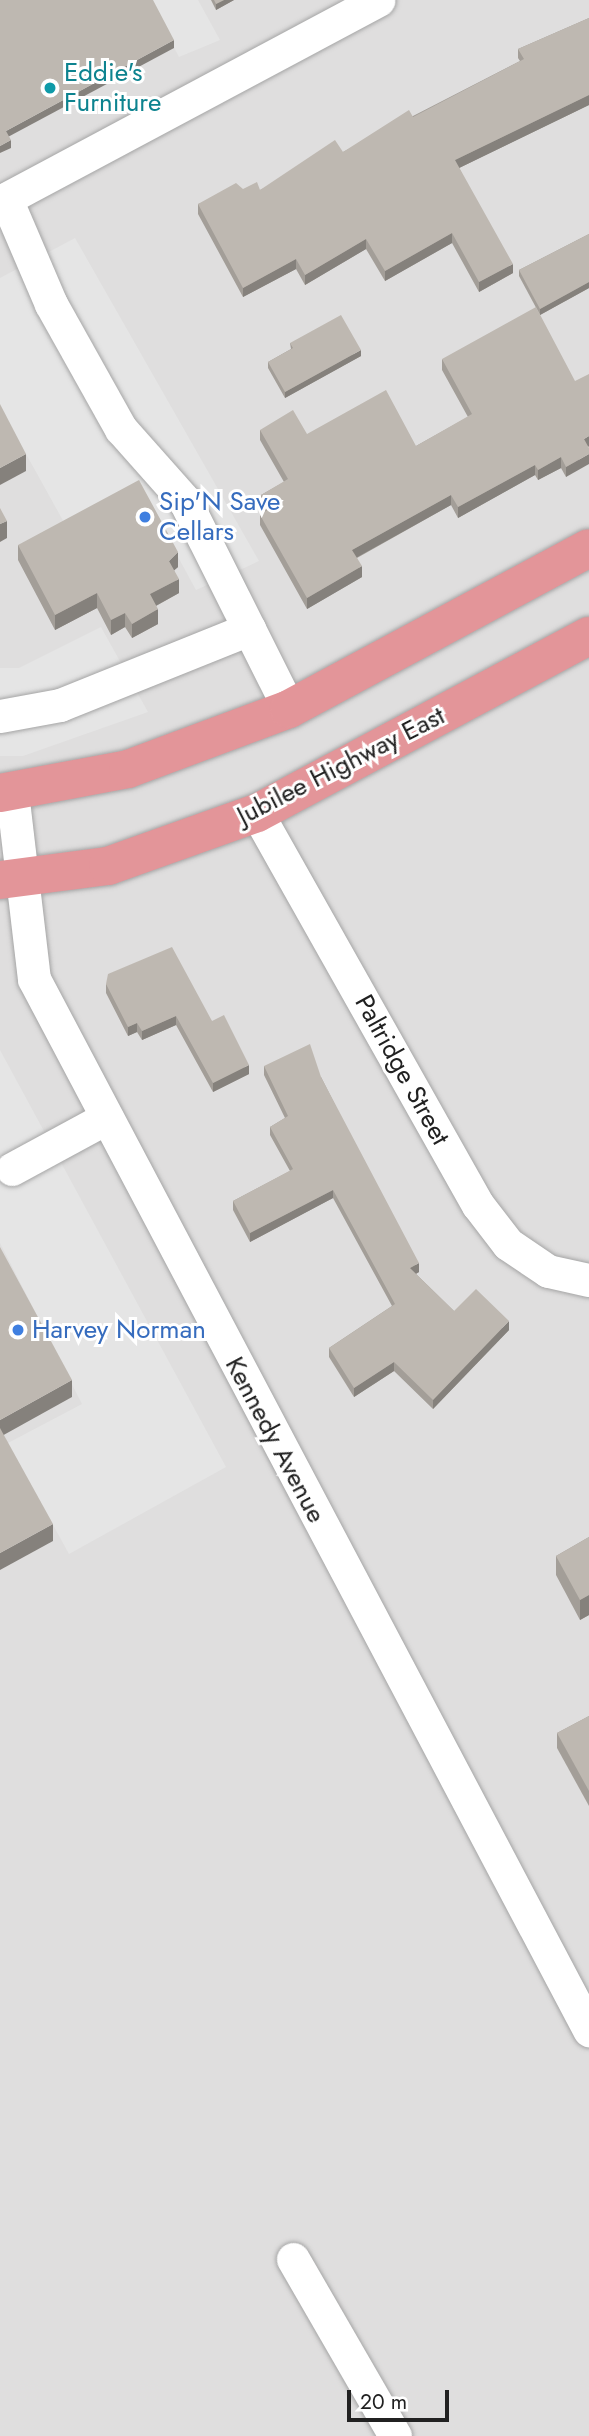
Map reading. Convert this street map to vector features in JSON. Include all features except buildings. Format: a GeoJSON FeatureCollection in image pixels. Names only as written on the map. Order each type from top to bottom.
{"type":"FeatureCollection","features":[{"type":"Feature","properties":{"kind":"highway"},"geometry":{"type":"LineString","coordinates":[[6,792],[128,769],[289,709],[589,548]]}},
{"type":"Feature","properties":{"kind":"highway","name":"Jubilee Highway East"},"geometry":{"type":"LineString","coordinates":[[9,880],[108,866],[257,813],[589,636]]}},
{"type":"Feature","properties":{"kind":"street"},"geometry":{"type":"LineString","coordinates":[[289,709],[185,501],[114,417],[51,304],[3,200],[379,0]]}},
{"type":"Feature","properties":{"kind":"street"},"geometry":{"type":"LineString","coordinates":[[0,716],[60,705],[248,629]]}},
{"type":"Feature","properties":{"kind":"street","name":"Kennedy Avenue"},"geometry":{"type":"LineString","coordinates":[[6,792],[9,880],[34,979],[104,1119],[589,2030]]}},
{"type":"Feature","properties":{"kind":"street","name":"Paltridge Street"},"geometry":{"type":"LineString","coordinates":[[257,813],[478,1205],[508,1244],[548,1271],[589,1280]]}},
{"type":"Feature","properties":{"kind":"street"},"geometry":{"type":"LineString","coordinates":[[12,1169],[104,1119]]}},
{"type":"Feature","properties":{"kind":"street"},"geometry":{"type":"LineString","coordinates":[[293,2259],[395,2436]]}},
{"type":"Feature","properties":{"kind":"shaded area"},"geometry":{"type":"Polygon","coordinates":[[[0,0],[589,0],[589,2436],[0,2436],[0,0]]]}},
{"type":"Feature","properties":{"kind":"shaded area"},"geometry":{"type":"Polygon","coordinates":[[[149,0],[198,0],[220,40],[179,57],[149,0]]]}},
{"type":"Feature","properties":{"kind":"shaded area"},"geometry":{"type":"Polygon","coordinates":[[[75,238],[259,561],[196,590],[141,489],[66,526],[0,407],[0,278],[75,238]]]}},
{"type":"Feature","properties":{"kind":"shaded area"},"geometry":{"type":"Polygon","coordinates":[[[101,627],[148,712],[23,756],[0,756],[0,668],[19,668],[101,627]]]}},
{"type":"Feature","properties":{"kind":"shaded area"},"geometry":{"type":"Polygon","coordinates":[[[0,1050],[226,1467],[69,1554],[8,1443],[82,1404],[0,1243],[0,1050]]]}},
{"type":"Feature","properties":{"kind":"place","name":"Eddie's Furniture"},"geometry":{"type":"Point","coordinates":[50,88]}},
{"type":"Feature","properties":{"kind":"place","name":"Sip'N Save Cellars"},"geometry":{"type":"Point","coordinates":[145,517]}},
{"type":"Feature","properties":{"kind":"place","name":"Harvey Norman"},"geometry":{"type":"Point","coordinates":[18,1330]}}]}
